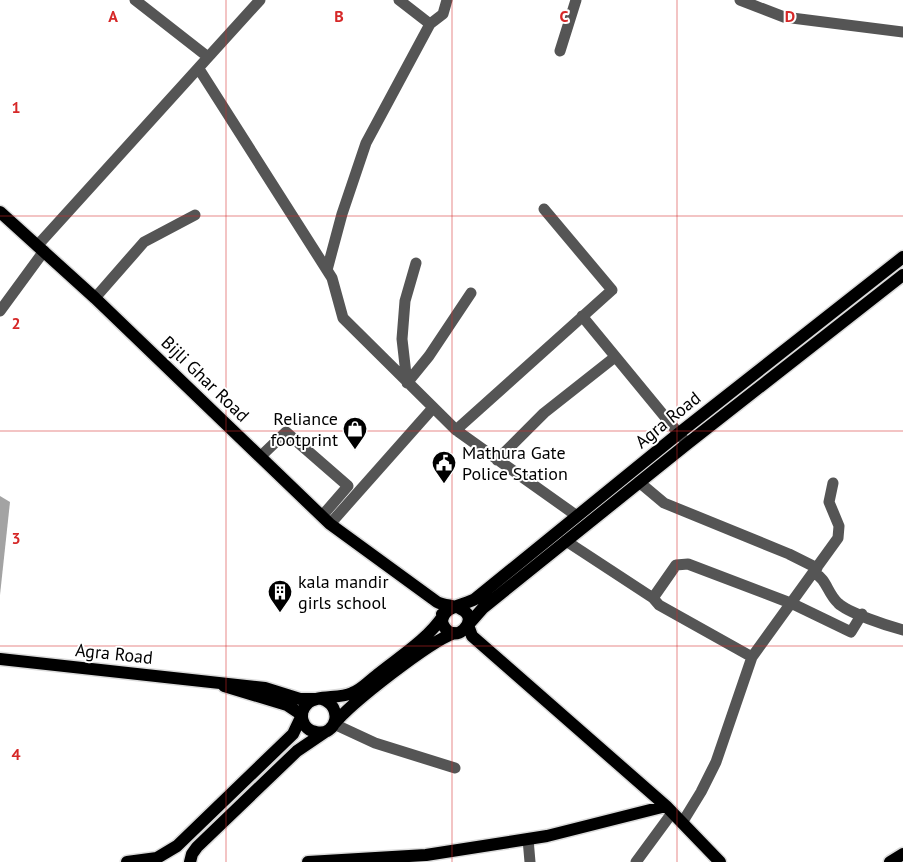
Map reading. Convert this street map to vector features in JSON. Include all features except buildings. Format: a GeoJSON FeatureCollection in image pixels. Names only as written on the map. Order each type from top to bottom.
{"type":"FeatureCollection","features":[{"type":"Feature","properties":{"kind":"main road","name":"Bijli Ghar Road"},"geometry":{"type":"LineString","coordinates":[[0,212],[96,298],[326,520],[437,602]]}},
{"type":"Feature","properties":{"kind":"main road","name":"Agra Road"},"geometry":{"type":"LineString","coordinates":[[0,659],[224,686],[265,688],[300,699],[335,698],[354,693],[432,631],[446,611],[475,599],[678,434],[903,257]]}},
{"type":"Feature","properties":{"kind":"main road","name":"Agra Road"},"geometry":{"type":"LineString","coordinates":[[190,862],[192,854],[197,847],[297,751],[330,728],[348,709],[435,642],[463,632],[483,608],[639,482],[903,275]]}},
{"type":"Feature","properties":{"kind":"main road"},"geometry":{"type":"LineString","coordinates":[[437,602],[466,612],[463,632]]}},
{"type":"Feature","properties":{"kind":"main road"},"geometry":{"type":"LineString","coordinates":[[437,602],[443,616],[444,626],[463,632],[669,810],[720,862]]}},
{"type":"Feature","properties":{"kind":"main road","name":"Agra Road"},"geometry":{"type":"LineString","coordinates":[[224,686],[287,705],[302,714]]}},
{"type":"Feature","properties":{"kind":"main road"},"geometry":{"type":"LineString","coordinates":[[163,858],[293,734],[306,704],[319,699],[331,704],[336,714],[330,728],[320,733],[309,730],[302,720],[302,714]]}},
{"type":"Feature","properties":{"kind":"main road"},"geometry":{"type":"LineString","coordinates":[[308,862],[426,855],[528,839],[669,810]]}},
{"type":"Feature","properties":{"kind":"main road"},"geometry":{"type":"LineString","coordinates":[[127,862],[163,858],[180,852],[190,862]]}},
{"type":"Feature","properties":{"kind":"main road"},"geometry":{"type":"LineString","coordinates":[[890,862],[903,854]]}},
{"type":"Feature","properties":{"kind":"street"},"geometry":{"type":"LineString","coordinates":[[0,311],[40,249],[260,0]]}},
{"type":"Feature","properties":{"kind":"street"},"geometry":{"type":"LineString","coordinates":[[400,0],[430,24]]}},
{"type":"Feature","properties":{"kind":"street"},"geometry":{"type":"LineString","coordinates":[[327,270],[342,214],[366,143],[430,24],[443,14],[447,0]]}},
{"type":"Feature","properties":{"kind":"street"},"geometry":{"type":"LineString","coordinates":[[560,51],[576,0]]}},
{"type":"Feature","properties":{"kind":"street"},"geometry":{"type":"LineString","coordinates":[[740,0],[784,17],[903,32]]}},
{"type":"Feature","properties":{"kind":"street"},"geometry":{"type":"LineString","coordinates":[[143,2],[208,57]]}},
{"type":"Feature","properties":{"kind":"street"},"geometry":{"type":"LineString","coordinates":[[199,69],[332,278],[342,318],[456,430],[577,516]]}},
{"type":"Feature","properties":{"kind":"street"},"geometry":{"type":"LineString","coordinates":[[456,430],[612,290],[544,210]]}},
{"type":"Feature","properties":{"kind":"street"},"geometry":{"type":"LineString","coordinates":[[96,298],[144,242],[195,215]]}},
{"type":"Feature","properties":{"kind":"street"},"geometry":{"type":"LineString","coordinates":[[407,383],[402,339],[405,301],[416,263]]}},
{"type":"Feature","properties":{"kind":"street"},"geometry":{"type":"LineString","coordinates":[[407,383],[429,356],[471,293]]}},
{"type":"Feature","properties":{"kind":"street"},"geometry":{"type":"LineString","coordinates":[[582,316],[687,444]]}},
{"type":"Feature","properties":{"kind":"street"},"geometry":{"type":"LineString","coordinates":[[497,460],[544,413],[616,357]]}},
{"type":"Feature","properties":{"kind":"street"},"geometry":{"type":"LineString","coordinates":[[326,520],[432,408]]}},
{"type":"Feature","properties":{"kind":"street"},"geometry":{"type":"LineString","coordinates":[[260,457],[286,432],[348,486],[326,520]]}},
{"type":"Feature","properties":{"kind":"street"},"geometry":{"type":"LineString","coordinates":[[639,482],[664,503],[789,554],[815,570],[824,580],[829,592],[839,604],[885,626],[903,630]]}},
{"type":"Feature","properties":{"kind":"street"},"geometry":{"type":"LineString","coordinates":[[682,823],[702,792],[716,762],[752,657],[838,538],[839,526],[829,502],[833,483]]}},
{"type":"Feature","properties":{"kind":"street"},"geometry":{"type":"LineString","coordinates":[[566,541],[653,598],[659,605],[752,657]]}},
{"type":"Feature","properties":{"kind":"street"},"geometry":{"type":"LineString","coordinates":[[653,598],[676,565],[688,564],[792,604],[851,632],[862,614]]}},
{"type":"Feature","properties":{"kind":"street"},"geometry":{"type":"LineString","coordinates":[[330,728],[455,768]]}},
{"type":"Feature","properties":{"kind":"street"},"geometry":{"type":"LineString","coordinates":[[636,862],[669,810]]}},
{"type":"Feature","properties":{"kind":"street"},"geometry":{"type":"LineString","coordinates":[[528,839],[530,862]]}},
{"type":"Feature","properties":{"kind":"shaded area"},"geometry":{"type":"Polygon","coordinates":[[[0,496],[10,502],[0,595],[0,496]]]}},
{"type":"Feature","properties":{"kind":"place","name":"Reliance footprint"},"geometry":{"type":"Point","coordinates":[355,450]}},
{"type":"Feature","properties":{"kind":"place","name":"Mathura Gate Police Station"},"geometry":{"type":"Point","coordinates":[444,484]}},
{"type":"Feature","properties":{"kind":"place","name":"kala mandir girls school"},"geometry":{"type":"Point","coordinates":[280,613]}}]}
